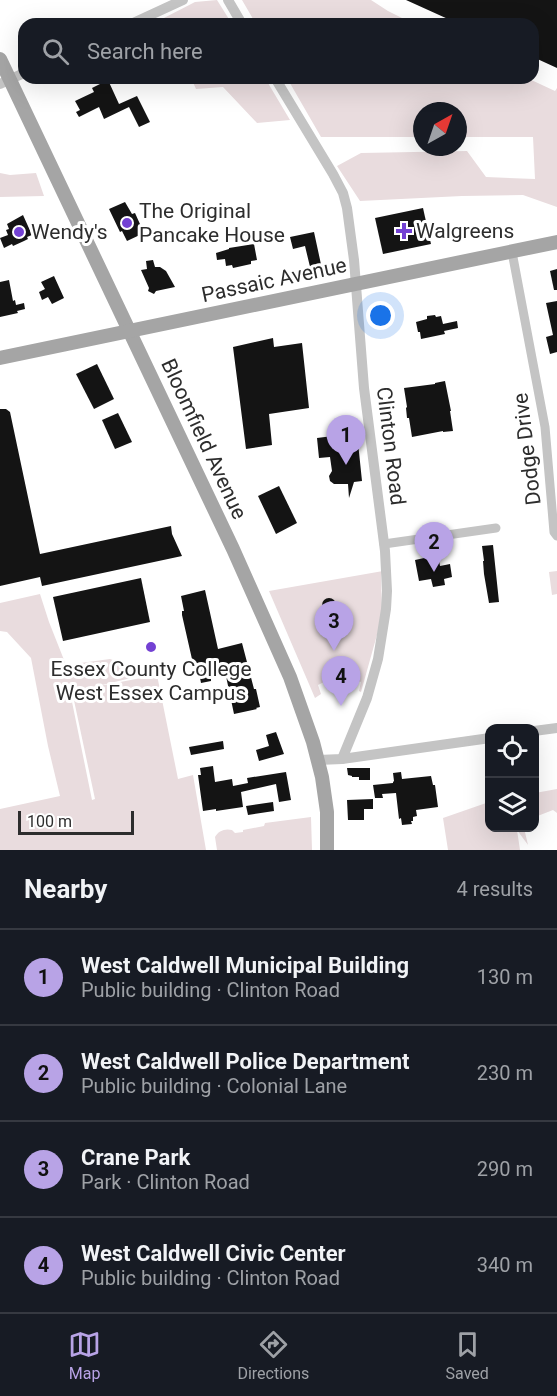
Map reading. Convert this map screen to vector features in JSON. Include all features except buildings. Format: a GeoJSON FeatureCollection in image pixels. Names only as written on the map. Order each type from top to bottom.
{"type":"FeatureCollection","features":[{"type":"Feature","properties":{"kind":"main road","name":"Bloomfield Avenue"},"geometry":{"type":"LineString","coordinates":[[0,59],[5,82],[130,331],[233,549],[290,677],[309,728],[322,777],[327,812],[327,850]]}},
{"type":"Feature","properties":{"kind":"main road","name":"Passaic Avenue"},"geometry":{"type":"LineString","coordinates":[[0,358],[557,242]]}},
{"type":"Feature","properties":{"kind":"street"},"geometry":{"type":"LineString","coordinates":[[144,18],[183,0]]}},
{"type":"Feature","properties":{"kind":"street"},"geometry":{"type":"LineString","coordinates":[[228,0],[238,18]]}},
{"type":"Feature","properties":{"kind":"street","name":"Clinton Road"},"geometry":{"type":"LineString","coordinates":[[279,84],[343,193],[350,231],[364,388],[384,544],[387,591],[380,649],[367,698],[342,759]]}},
{"type":"Feature","properties":{"kind":"street","name":"Dodge Drive"},"geometry":{"type":"LineString","coordinates":[[512,252],[545,427],[554,532],[557,536]]}},
{"type":"Feature","properties":{"kind":"street"},"geometry":{"type":"LineString","coordinates":[[384,544],[496,528]]}},
{"type":"Feature","properties":{"kind":"street"},"geometry":{"type":"LineString","coordinates":[[539,730],[557,728]]}},
{"type":"Feature","properties":{"kind":"street"},"geometry":{"type":"LineString","coordinates":[[318,760],[342,759],[485,739]]}},
{"type":"Feature","properties":{"kind":"shaded area"},"geometry":{"type":"Polygon","coordinates":[[[217,0],[228,18],[164,18],[195,2],[217,0]]]}},
{"type":"Feature","properties":{"kind":"shaded area"},"geometry":{"type":"Polygon","coordinates":[[[242,0],[371,0],[402,18],[252,18],[242,0]]]}},
{"type":"Feature","properties":{"kind":"shaded area"},"geometry":{"type":"Polygon","coordinates":[[[194,84],[269,84],[290,120],[257,123],[223,87],[196,89],[194,84]]]}},
{"type":"Feature","properties":{"kind":"shaded area"},"geometry":{"type":"Polygon","coordinates":[[[290,84],[539,84],[555,91],[557,88],[557,207],[523,195],[360,201],[337,166],[361,153],[413,152],[413,156],[467,156],[467,151],[486,177],[535,179],[533,137],[467,137],[467,102],[413,102],[413,137],[321,137],[290,84]]]}},
{"type":"Feature","properties":{"kind":"shaded area"},"geometry":{"type":"Polygon","coordinates":[[[0,173],[10,175],[36,173],[44,196],[0,197],[0,173]]]}},
{"type":"Feature","properties":{"kind":"shaded area"},"geometry":{"type":"Polygon","coordinates":[[[383,571],[381,574],[382,617],[361,692],[359,691],[361,682],[339,678],[318,685],[321,694],[315,698],[269,591],[383,571]]]}},
{"type":"Feature","properties":{"kind":"shaded area"},"geometry":{"type":"Polygon","coordinates":[[[557,571],[557,594],[552,595],[549,572],[557,571]]]}},
{"type":"Feature","properties":{"kind":"shaded area"},"geometry":{"type":"Polygon","coordinates":[[[40,594],[66,665],[110,659],[124,664],[131,678],[94,687],[157,675],[178,779],[193,775],[206,850],[0,850],[0,809],[60,796],[31,658],[7,632],[0,631],[0,603],[40,594]],[[72,691],[70,692],[92,800],[95,799],[72,691]]]}},
{"type":"Feature","properties":{"kind":"shaded area"},"geometry":{"type":"Polygon","coordinates":[[[557,789],[557,813],[553,810],[539,815],[539,792],[557,789]]]}},
{"type":"Feature","properties":{"kind":"shaded area"},"geometry":{"type":"Polygon","coordinates":[[[485,803],[485,832],[517,832],[520,850],[448,850],[443,818],[485,803]]]}},
{"type":"Feature","properties":{"kind":"shaded area"},"geometry":{"type":"Polygon","coordinates":[[[311,817],[312,850],[217,850],[215,837],[222,830],[243,832],[243,830],[264,826],[265,823],[311,817]]]}},
{"type":"Feature","properties":{"kind":"shaded area"},"geometry":{"type":"Polygon","coordinates":[[[518,832],[525,832],[528,845],[518,832]]]}},
{"type":"Feature","properties":{"kind":"place","name":"The Original Pancake House"},"geometry":{"type":"Point","coordinates":[127,223]}},
{"type":"Feature","properties":{"kind":"place","name":"Walgreens"},"geometry":{"type":"Point","coordinates":[404,231]}},
{"type":"Feature","properties":{"kind":"place","name":"Wendy's"},"geometry":{"type":"Point","coordinates":[19,232]}},
{"type":"Feature","properties":{"kind":"place","name":"West Caldwell Municipal Building"},"geometry":{"type":"Point","coordinates":[346,465]}},
{"type":"Feature","properties":{"kind":"place","name":"West Caldwell Police Department"},"geometry":{"type":"Point","coordinates":[434,572]}},
{"type":"Feature","properties":{"kind":"place","name":"Essex County College West Essex Campus"},"geometry":{"type":"Point","coordinates":[151,647]}},
{"type":"Feature","properties":{"kind":"place","name":"Crane Park"},"geometry":{"type":"Point","coordinates":[334,651]}},
{"type":"Feature","properties":{"kind":"place","name":"West Caldwell Civic Center"},"geometry":{"type":"Point","coordinates":[341,706]}}]}
